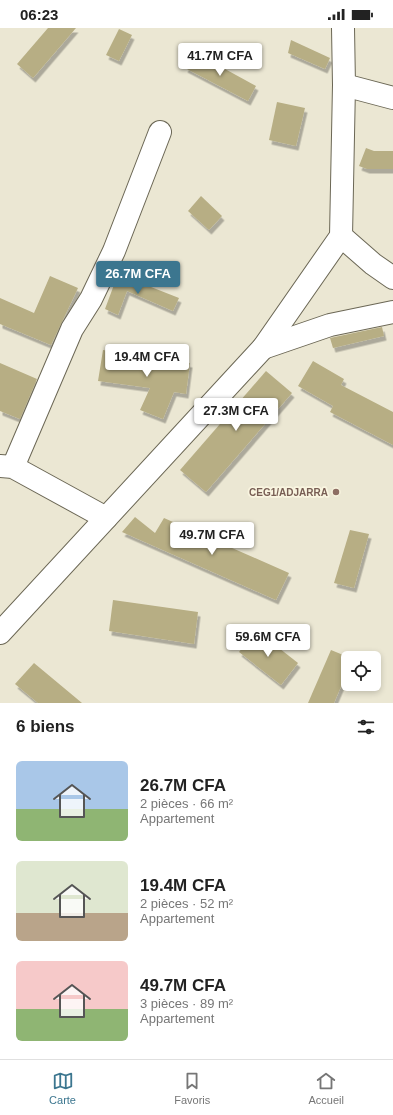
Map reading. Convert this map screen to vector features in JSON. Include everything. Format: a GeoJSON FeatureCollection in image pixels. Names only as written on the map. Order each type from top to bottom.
{"type":"FeatureCollection","features":[{"type":"Feature","properties":{"kind":"street"},"geometry":{"type":"LineString","coordinates":[[0,633],[263,348],[341,236],[344,85],[343,28]]}},
{"type":"Feature","properties":{"kind":"street"},"geometry":{"type":"LineString","coordinates":[[344,85],[393,98]]}},
{"type":"Feature","properties":{"kind":"street"},"geometry":{"type":"LineString","coordinates":[[106,518],[7,467],[72,329],[91,299],[114,251],[160,132]]}},
{"type":"Feature","properties":{"kind":"street"},"geometry":{"type":"LineString","coordinates":[[341,236],[372,264],[393,278]]}},
{"type":"Feature","properties":{"kind":"street"},"geometry":{"type":"LineString","coordinates":[[263,348],[330,325],[393,312]]}},
{"type":"Feature","properties":{"kind":"building"},"geometry":{"type":"Polygon","coordinates":[[[48,28],[76,28],[33,78],[17,64],[48,28]]]}},
{"type":"Feature","properties":{"kind":"building"},"geometry":{"type":"Polygon","coordinates":[[[119,29],[132,35],[119,61],[106,55],[119,29]]]}},
{"type":"Feature","properties":{"kind":"building"},"geometry":{"type":"Polygon","coordinates":[[[291,40],[330,58],[325,69],[288,53],[291,40]]]}},
{"type":"Feature","properties":{"kind":"building"},"geometry":{"type":"Polygon","coordinates":[[[194,52],[256,86],[248,101],[185,68],[194,52]]]}},
{"type":"Feature","properties":{"kind":"building"},"geometry":{"type":"Polygon","coordinates":[[[277,102],[305,108],[296,146],[269,140],[277,102]]]}},
{"type":"Feature","properties":{"kind":"building"},"geometry":{"type":"Polygon","coordinates":[[[366,148],[374,151],[393,151],[393,169],[367,169],[359,166],[366,148]]]}},
{"type":"Feature","properties":{"kind":"building"},"geometry":{"type":"Polygon","coordinates":[[[201,196],[222,216],[209,230],[188,211],[201,196]]]}},
{"type":"Feature","properties":{"kind":"building"},"geometry":{"type":"Polygon","coordinates":[[[118,274],[179,298],[173,311],[127,291],[118,315],[105,309],[118,274]]]}},
{"type":"Feature","properties":{"kind":"building"},"geometry":{"type":"Polygon","coordinates":[[[50,276],[78,288],[51,345],[0,324],[0,298],[34,313],[50,276]]]}},
{"type":"Feature","properties":{"kind":"building"},"geometry":{"type":"Polygon","coordinates":[[[382,327],[384,336],[333,348],[330,338],[382,327]]]}},
{"type":"Feature","properties":{"kind":"building"},"geometry":{"type":"Polygon","coordinates":[[[103,350],[190,363],[186,394],[174,392],[163,419],[140,410],[150,388],[98,381],[103,350]]]}},
{"type":"Feature","properties":{"kind":"building"},"geometry":{"type":"Polygon","coordinates":[[[313,361],[344,379],[341,385],[393,412],[393,445],[330,412],[333,406],[298,386],[313,361]]]}},
{"type":"Feature","properties":{"kind":"building"},"geometry":{"type":"Polygon","coordinates":[[[0,363],[37,379],[20,419],[0,411],[0,363]]]}},
{"type":"Feature","properties":{"kind":"building"},"geometry":{"type":"Polygon","coordinates":[[[266,371],[292,393],[206,492],[180,470],[266,371]]]}},
{"type":"Feature","properties":{"kind":"building"},"geometry":{"type":"Polygon","coordinates":[[[135,517],[155,533],[164,518],[289,573],[276,600],[122,532],[135,517]]]}},
{"type":"Feature","properties":{"kind":"building"},"geometry":{"type":"Polygon","coordinates":[[[350,530],[369,534],[354,588],[334,583],[350,530]]]}},
{"type":"Feature","properties":{"kind":"building"},"geometry":{"type":"Polygon","coordinates":[[[113,600],[198,612],[194,644],[109,631],[113,600]]]}},
{"type":"Feature","properties":{"kind":"building"},"geometry":{"type":"Polygon","coordinates":[[[256,630],[298,663],[281,685],[239,652],[256,630]]]}},
{"type":"Feature","properties":{"kind":"building"},"geometry":{"type":"Polygon","coordinates":[[[331,650],[341,654],[341,686],[334,703],[308,703],[331,650]]]}},
{"type":"Feature","properties":{"kind":"building"},"geometry":{"type":"Polygon","coordinates":[[[34,663],[82,703],[38,703],[15,684],[34,663]]]}},
{"type":"Feature","properties":{"kind":"place","name":"CEG1/ADJARRA"},"geometry":{"type":"Point","coordinates":[336,492]}}]}
